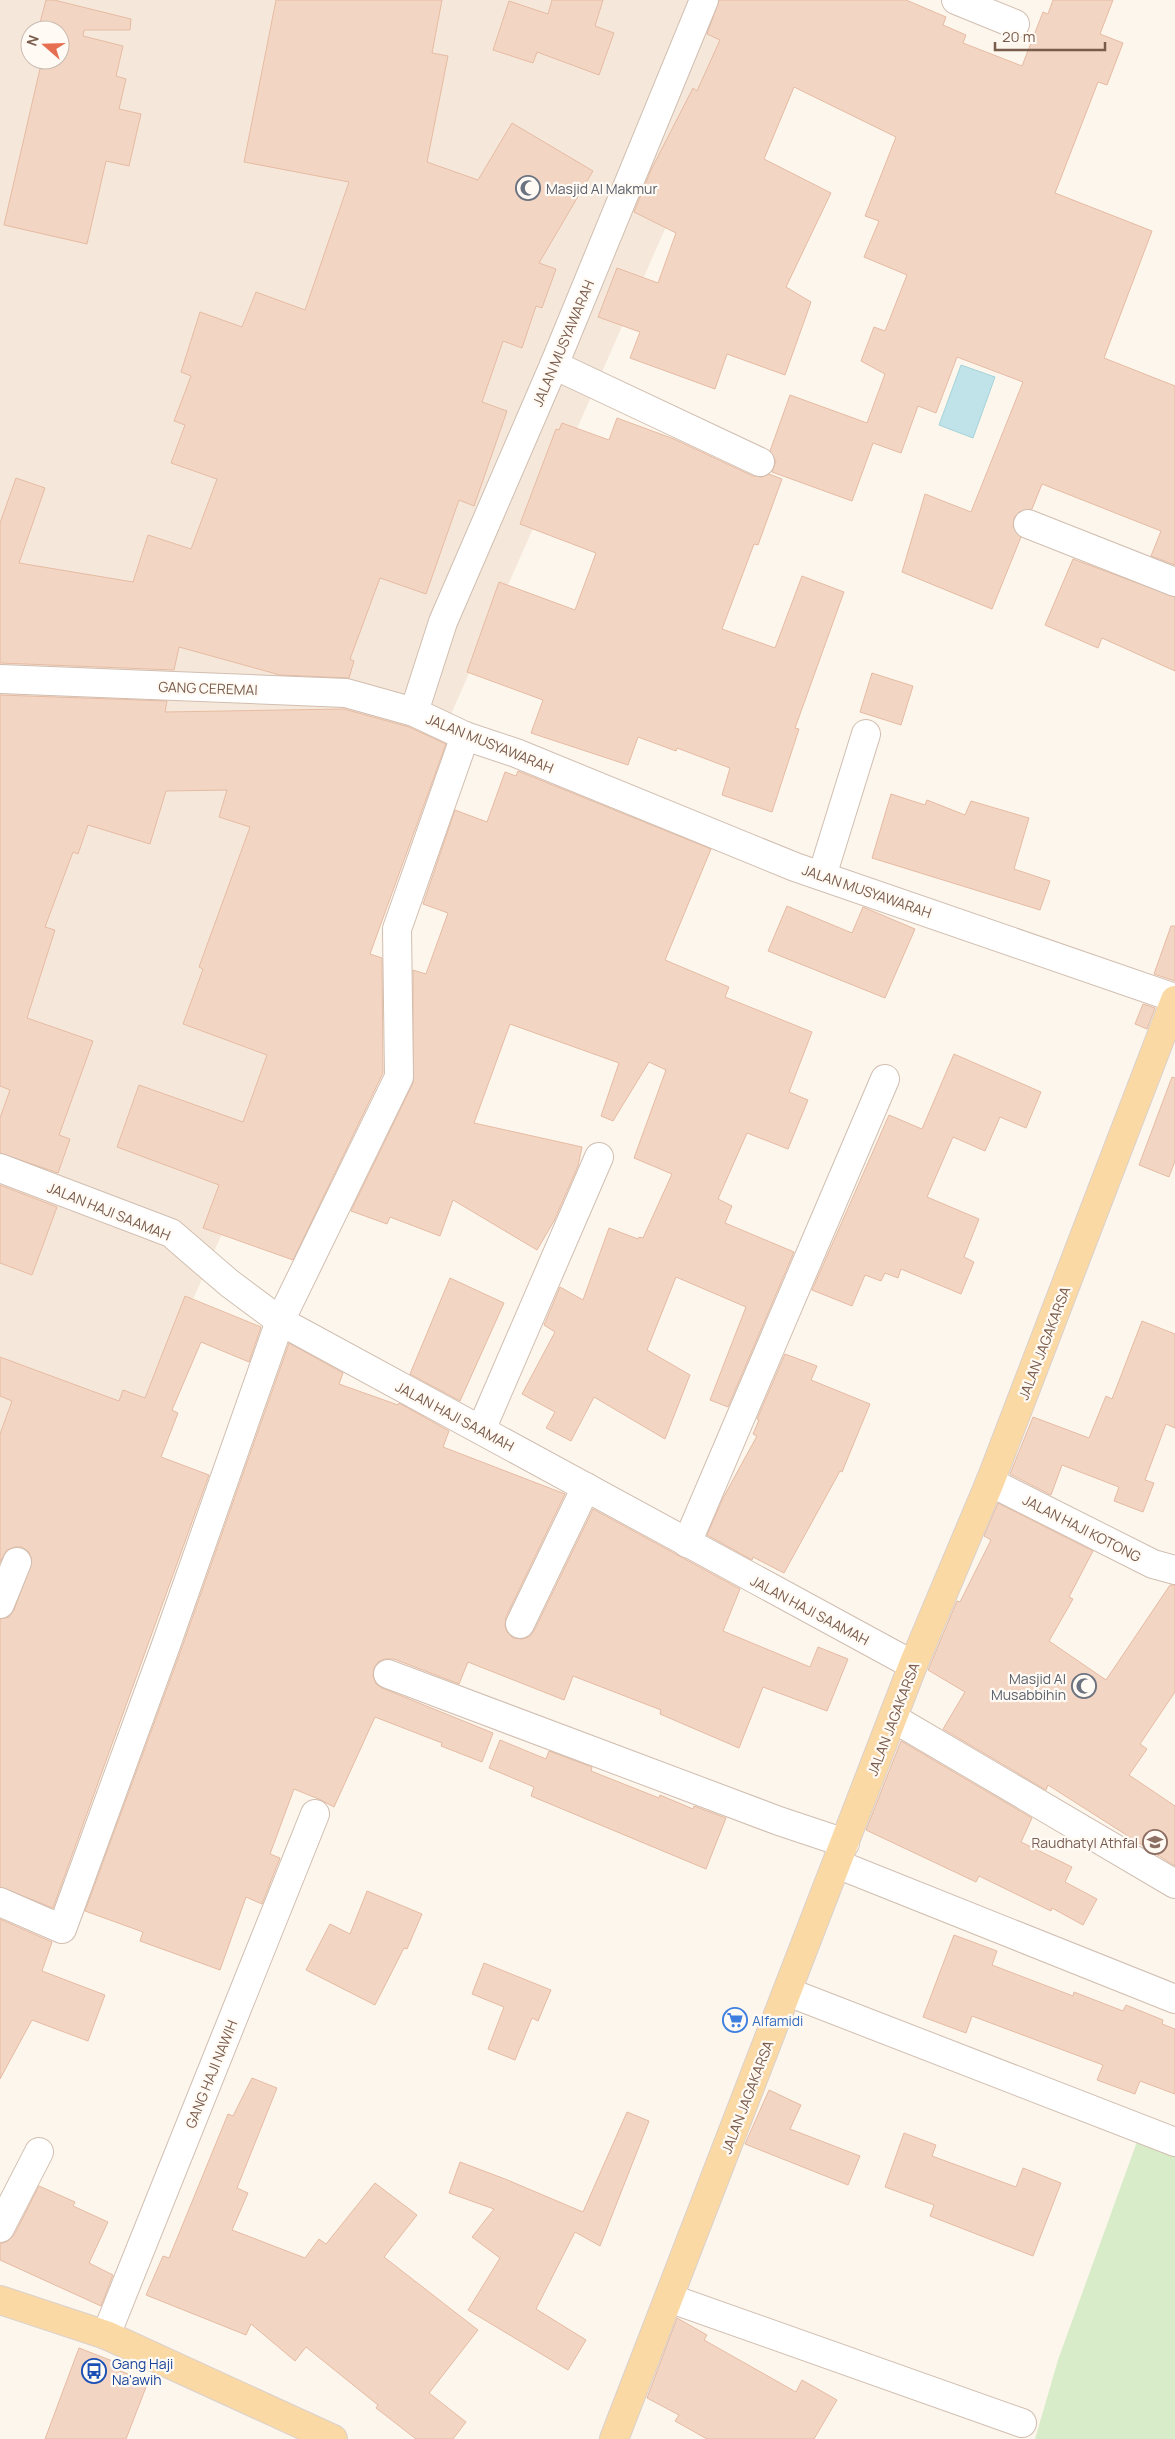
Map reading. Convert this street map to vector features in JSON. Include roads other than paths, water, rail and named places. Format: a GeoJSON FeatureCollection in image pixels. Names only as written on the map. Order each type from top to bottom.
{"type":"FeatureCollection","features":[{"type":"Feature","properties":{"kind":"main road","name":"JALAN JAGAKARSA"},"geometry":{"type":"LineString","coordinates":[[614,2439],[913,1665],[990,1482],[1175,999]]}},
{"type":"Feature","properties":{"kind":"main road"},"geometry":{"type":"LineString","coordinates":[[0,2300],[106,2335],[326,2437]]}},
{"type":"Feature","properties":{"kind":"street","name":"JALAN MUSYAWARAH"},"geometry":{"type":"LineString","coordinates":[[704,0],[554,365],[442,622],[414,712],[465,736],[516,753],[822,876],[1175,999]]}},
{"type":"Feature","properties":{"kind":"street"},"geometry":{"type":"LineString","coordinates":[[956,0],[1015,24]]}},
{"type":"Feature","properties":{"kind":"street"},"geometry":{"type":"LineString","coordinates":[[554,365],[760,462]]}},
{"type":"Feature","properties":{"kind":"street"},"geometry":{"type":"LineString","coordinates":[[1028,524],[1175,582]]}},
{"type":"Feature","properties":{"kind":"street","name":"GANG CEREMAI"},"geometry":{"type":"LineString","coordinates":[[0,679],[346,693],[414,712]]}},
{"type":"Feature","properties":{"kind":"street"},"geometry":{"type":"LineString","coordinates":[[822,876],[866,734]]}},
{"type":"Feature","properties":{"kind":"street"},"geometry":{"type":"LineString","coordinates":[[0,1902],[62,1930],[166,1645],[280,1321],[399,1077],[397,929],[465,736]]}},
{"type":"Feature","properties":{"kind":"street"},"geometry":{"type":"LineString","coordinates":[[687,1543],[885,1079]]}},
{"type":"Feature","properties":{"kind":"street"},"geometry":{"type":"LineString","coordinates":[[481,1430],[599,1157]]}},
{"type":"Feature","properties":{"kind":"street","name":"JALAN HAJI SAAMAH"},"geometry":{"type":"LineString","coordinates":[[0,1168],[171,1233],[228,1283],[280,1321],[913,1665]]}},
{"type":"Feature","properties":{"kind":"street","name":"JALAN HAJI KOTONG"},"geometry":{"type":"LineString","coordinates":[[990,1482],[1153,1564],[1175,1570]]}},
{"type":"Feature","properties":{"kind":"street"},"geometry":{"type":"LineString","coordinates":[[520,1624],[586,1487]]}},
{"type":"Feature","properties":{"kind":"street"},"geometry":{"type":"LineString","coordinates":[[0,1604],[17,1562]]}},
{"type":"Feature","properties":{"kind":"street"},"geometry":{"type":"LineString","coordinates":[[388,1674],[769,1818],[841,1853],[1175,1999]]}},
{"type":"Feature","properties":{"kind":"street"},"geometry":{"type":"LineString","coordinates":[[893,1718],[1175,1884]]}},
{"type":"Feature","properties":{"kind":"street","name":"GANG HAJI NAWIH"},"geometry":{"type":"LineString","coordinates":[[106,2335],[315,1814]]}},
{"type":"Feature","properties":{"kind":"street"},"geometry":{"type":"LineString","coordinates":[[788,1992],[1175,2142]]}},
{"type":"Feature","properties":{"kind":"street"},"geometry":{"type":"LineString","coordinates":[[0,2228],[39,2152]]}},
{"type":"Feature","properties":{"kind":"street"},"geometry":{"type":"LineString","coordinates":[[669,2298],[1022,2423]]}},
{"type":"Feature","properties":{"kind":"water"},"geometry":{"type":"Polygon","coordinates":[[[961,365],[995,377],[973,438],[939,425],[961,365]]]}},
{"type":"Feature","properties":{"kind":"place","name":"Masjid Al Makmur"},"geometry":{"type":"Point","coordinates":[528,188]}},
{"type":"Feature","properties":{"kind":"place","name":"Masjid Al Musabbihin"},"geometry":{"type":"Point","coordinates":[1084,1686]}},
{"type":"Feature","properties":{"kind":"place","name":"Raudhatyl Athfal"},"geometry":{"type":"Point","coordinates":[1155,1842]}},
{"type":"Feature","properties":{"kind":"place","name":"Alfamidi"},"geometry":{"type":"Point","coordinates":[735,2020]}},
{"type":"Feature","properties":{"kind":"place","name":"Gang Haji Na'awih"},"geometry":{"type":"Point","coordinates":[94,2371]}}]}
